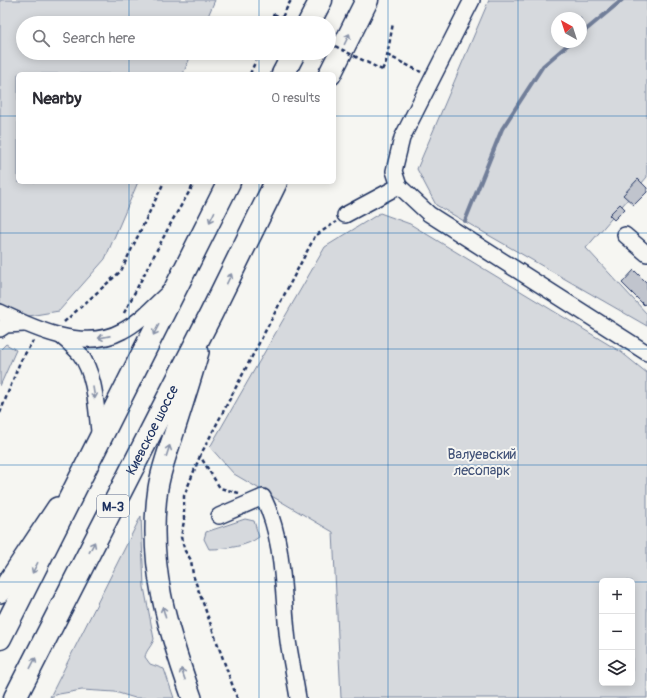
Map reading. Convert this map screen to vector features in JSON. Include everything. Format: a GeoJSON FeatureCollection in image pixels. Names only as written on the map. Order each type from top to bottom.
{"type":"FeatureCollection","features":[{"type":"Feature","properties":{"kind":"highway"},"geometry":{"type":"LineString","coordinates":[[313,16],[321,0]]}},
{"type":"Feature","properties":{"kind":"highway"},"geometry":{"type":"LineString","coordinates":[[331,72],[366,0]]}},
{"type":"Feature","properties":{"kind":"highway"},"geometry":{"type":"LineString","coordinates":[[284,72],[290,60]]}},
{"type":"Feature","properties":{"kind":"highway"},"geometry":{"type":"LineString","coordinates":[[0,638],[229,184]]}},
{"type":"Feature","properties":{"kind":"highway","name":"Киевское шоссе"},"geometry":{"type":"LineString","coordinates":[[15,698],[211,314],[275,184]]}},
{"type":"Feature","properties":{"kind":"main road"},"geometry":{"type":"LineString","coordinates":[[192,698],[174,650],[163,607],[158,582],[154,541],[158,488],[162,470],[211,314]]}},
{"type":"Feature","properties":{"kind":"main road"},"geometry":{"type":"LineString","coordinates":[[0,593],[99,443]]}},
{"type":"Feature","properties":{"kind":"street"},"geometry":{"type":"LineString","coordinates":[[472,0],[402,138],[394,171],[399,186],[429,214],[647,353]]}},
{"type":"Feature","properties":{"kind":"street"},"geometry":{"type":"LineString","coordinates":[[345,215],[399,186]]}},
{"type":"Feature","properties":{"kind":"street"},"geometry":{"type":"LineString","coordinates":[[625,235],[647,254]]}},
{"type":"Feature","properties":{"kind":"street"},"geometry":{"type":"LineString","coordinates":[[0,312],[24,324],[55,335],[94,339],[113,335],[122,331],[141,318],[180,282]]}},
{"type":"Feature","properties":{"kind":"street"},"geometry":{"type":"LineString","coordinates":[[0,329],[6,325],[24,324]]}},
{"type":"Feature","properties":{"kind":"street"},"geometry":{"type":"LineString","coordinates":[[55,335],[79,353],[88,370],[92,387],[99,443]]}},
{"type":"Feature","properties":{"kind":"street"},"geometry":{"type":"LineString","coordinates":[[220,516],[263,497],[272,514],[279,547],[288,642],[298,698]]}},
{"type":"Feature","properties":{"kind":"path"},"geometry":{"type":"LineString","coordinates":[[283,16],[291,0]]}},
{"type":"Feature","properties":{"kind":"path"},"geometry":{"type":"LineString","coordinates":[[336,47],[382,70],[387,55],[393,23]]}},
{"type":"Feature","properties":{"kind":"path"},"geometry":{"type":"LineString","coordinates":[[387,55],[432,78]]}},
{"type":"Feature","properties":{"kind":"path"},"geometry":{"type":"LineString","coordinates":[[251,72],[256,60]]}},
{"type":"Feature","properties":{"kind":"path"},"geometry":{"type":"LineString","coordinates":[[0,413],[24,356],[34,339],[55,335],[60,326],[120,271],[163,184]]}},
{"type":"Feature","properties":{"kind":"path"},"geometry":{"type":"LineString","coordinates":[[123,314],[172,221],[194,184]]}},
{"type":"Feature","properties":{"kind":"path"},"geometry":{"type":"LineString","coordinates":[[238,698],[194,575],[191,560],[185,551],[181,536],[184,521],[184,496],[200,456],[315,236],[345,215]]}},
{"type":"Feature","properties":{"kind":"path"},"geometry":{"type":"LineString","coordinates":[[200,456],[220,488],[263,497]]}},
{"type":"Feature","properties":{"kind":"green space"},"geometry":{"type":"Polygon","coordinates":[[[0,0],[215,0],[208,16],[16,16],[16,60],[189,60],[184,72],[16,72],[16,184],[137,184],[105,259],[59,311],[23,317],[0,303],[0,0]]]}},
{"type":"Feature","properties":{"kind":"green space"},"geometry":{"type":"Polygon","coordinates":[[[489,0],[647,0],[647,177],[586,248],[647,314],[647,326],[436,205],[417,169],[489,0]]]}},
{"type":"Feature","properties":{"kind":"green space","name":"Валуевский лесопарк"},"geometry":{"type":"Polygon","coordinates":[[[380,213],[410,224],[621,352],[647,373],[647,698],[341,698],[333,532],[234,474],[210,447],[325,247],[380,213]]]}},
{"type":"Feature","properties":{"kind":"green space"},"geometry":{"type":"Polygon","coordinates":[[[6,344],[16,350],[0,386],[0,350],[6,344]]]}},
{"type":"Feature","properties":{"kind":"green space"},"geometry":{"type":"Polygon","coordinates":[[[141,516],[144,587],[154,639],[145,657],[150,664],[164,669],[174,698],[135,698],[115,692],[82,690],[50,697],[141,516]]]}},
{"type":"Feature","properties":{"kind":"green space"},"geometry":{"type":"Polygon","coordinates":[[[245,519],[254,521],[259,537],[242,545],[228,548],[209,549],[204,539],[206,532],[245,519]]]}},
{"type":"Feature","properties":{"kind":"building"},"geometry":{"type":"Polygon","coordinates":[[[638,179],[647,188],[647,192],[634,205],[623,195],[638,179]]]}},
{"type":"Feature","properties":{"kind":"building"},"geometry":{"type":"Polygon","coordinates":[[[620,204],[625,209],[614,220],[609,215],[620,204]]]}},
{"type":"Feature","properties":{"kind":"building"},"geometry":{"type":"Polygon","coordinates":[[[634,270],[647,283],[647,302],[644,305],[622,283],[634,270]]]}},
{"type":"Feature","properties":{"kind":"waterway"},"geometry":{"type":"LineString","coordinates":[[587,29],[622,0]]}},
{"type":"Feature","properties":{"kind":"waterway"},"geometry":{"type":"LineString","coordinates":[[465,221],[502,129],[543,66],[564,48]]}}]}
